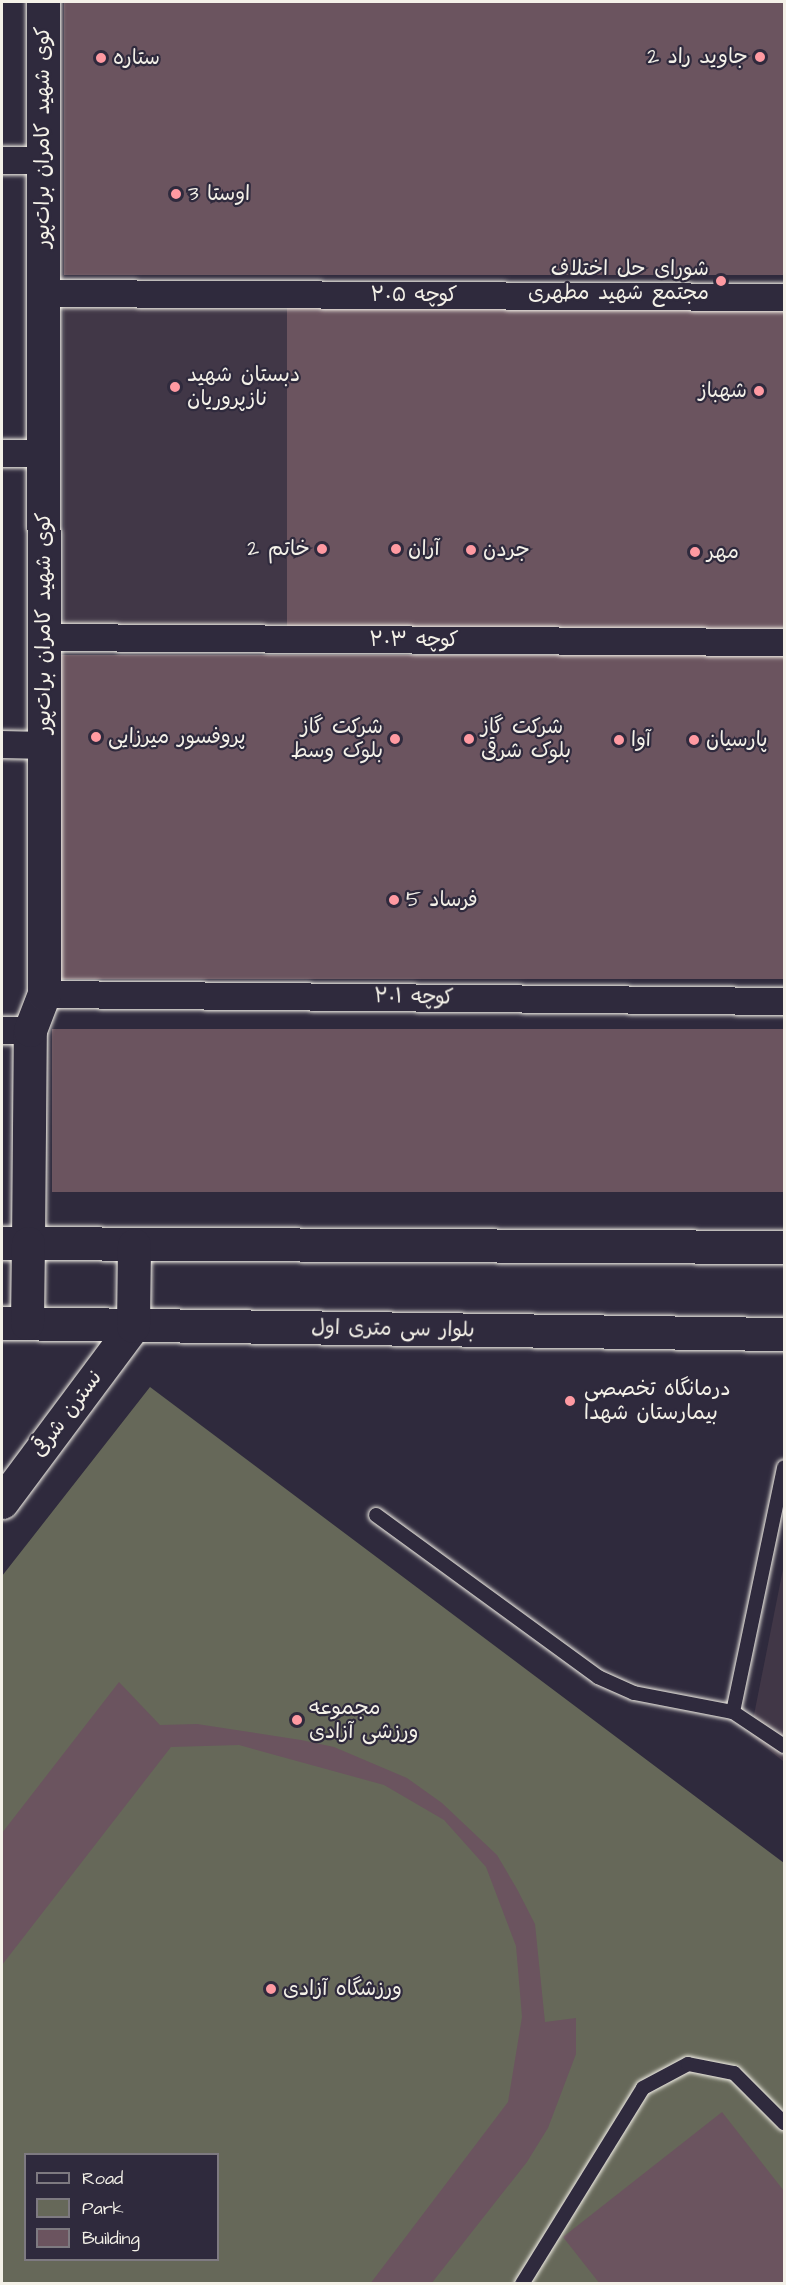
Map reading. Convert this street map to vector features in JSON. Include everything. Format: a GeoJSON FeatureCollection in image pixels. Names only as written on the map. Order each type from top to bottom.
{"type":"FeatureCollection","features":[{"type":"Feature","properties":{"kind":"main road","name":"کوی شهید کامران برات‌پور"},"geometry":{"type":"LineString","coordinates":[[14,1323],[16,1030],[44,994],[43,2]]}},
{"type":"Feature","properties":{"kind":"main road"},"geometry":{"type":"LineString","coordinates":[[15,1243],[784,1248]]}},
{"type":"Feature","properties":{"kind":"main road"},"geometry":{"type":"LineString","coordinates":[[134,1245],[134,1326]]}},
{"type":"Feature","properties":{"kind":"main road","name":"بلوار سی متری اول"},"geometry":{"type":"LineString","coordinates":[[14,1323],[784,1334]]}},
{"type":"Feature","properties":{"kind":"main road","name":"نسترن شرقی"},"geometry":{"type":"LineString","coordinates":[[7,1487],[134,1326]]}},
{"type":"Feature","properties":{"kind":"street"},"geometry":{"type":"LineString","coordinates":[[2,160],[43,160]]}},
{"type":"Feature","properties":{"kind":"street","name":"کوچه ۲۰۵"},"geometry":{"type":"LineString","coordinates":[[43,292],[784,297]]}},
{"type":"Feature","properties":{"kind":"street"},"geometry":{"type":"LineString","coordinates":[[2,453],[43,453]]}},
{"type":"Feature","properties":{"kind":"street","name":"کوچه ۲۰۳"},"geometry":{"type":"LineString","coordinates":[[43,637],[784,642]]}},
{"type":"Feature","properties":{"kind":"street"},"geometry":{"type":"LineString","coordinates":[[2,744],[44,745]]}},
{"type":"Feature","properties":{"kind":"street","name":"کوچه ۲۰۱"},"geometry":{"type":"LineString","coordinates":[[44,994],[784,1001]]}},
{"type":"Feature","properties":{"kind":"lane"},"geometry":{"type":"LineString","coordinates":[[733,1712],[784,1467]]}},
{"type":"Feature","properties":{"kind":"lane"},"geometry":{"type":"LineString","coordinates":[[376,1515],[598,1677],[634,1693],[733,1712],[784,1746]]}},
{"type":"Feature","properties":{"kind":"lane"},"geometry":{"type":"LineString","coordinates":[[522,2283],[643,2088],[688,2064],[734,2073],[784,2123]]}},
{"type":"Feature","properties":{"kind":"shaded area","name":"دبستان شهید نازپروریان"},"geometry":{"type":"Polygon","coordinates":[[[64,304],[287,304],[287,628],[64,628],[64,304]]]}},
{"type":"Feature","properties":{"kind":"shaded area"},"geometry":{"type":"Polygon","coordinates":[[[784,1564],[784,1762],[750,1735],[784,1564]]]}},
{"type":"Feature","properties":{"kind":"green space","name":"مجموعه ورزشی آزادی"},"geometry":{"type":"Polygon","coordinates":[[[150,1387],[784,1863],[784,2283],[2,2283],[2,1576],[150,1387]]]}},
{"type":"Feature","properties":{"kind":"building"},"geometry":{"type":"Polygon","coordinates":[[[64,2],[784,2],[784,275],[64,275],[64,2]]]}},
{"type":"Feature","properties":{"kind":"building"},"geometry":{"type":"Polygon","coordinates":[[[287,305],[784,305],[784,629],[287,629],[287,305]]]}},
{"type":"Feature","properties":{"kind":"building"},"geometry":{"type":"Polygon","coordinates":[[[59,655],[784,655],[784,979],[59,979],[59,655]]]}},
{"type":"Feature","properties":{"kind":"building"},"geometry":{"type":"Polygon","coordinates":[[[52,1029],[784,1029],[784,1192],[52,1192],[52,1029]]]}},
{"type":"Feature","properties":{"kind":"building"},"geometry":{"type":"Polygon","coordinates":[[[119,1682],[160,1725],[197,1724],[334,1747],[407,1778],[442,1803],[497,1855],[517,1889],[535,1924],[545,2022],[576,2018],[576,2054],[548,2128],[527,2162],[431,2284],[370,2284],[508,2102],[522,2017],[516,1946],[486,1867],[444,1820],[384,1785],[239,1745],[171,1747],[2,1965],[2,1833],[119,1682]]]}},
{"type":"Feature","properties":{"kind":"building"},"geometry":{"type":"Polygon","coordinates":[[[722,2112],[784,2191],[784,2284],[600,2284],[563,2237],[722,2112]]]}},
{"type":"Feature","properties":{"kind":"place","name":"2 جاوید راد"},"geometry":{"type":"Point","coordinates":[760,57]}},
{"type":"Feature","properties":{"kind":"place","name":"ستاره"},"geometry":{"type":"Point","coordinates":[101,58]}},
{"type":"Feature","properties":{"kind":"place","name":"اوستا 3"},"geometry":{"type":"Point","coordinates":[176,194]}},
{"type":"Feature","properties":{"kind":"place","name":"شورای حل اختلاف مجتمع شهید مطهری"},"geometry":{"type":"Point","coordinates":[721,281]}},
{"type":"Feature","properties":{"kind":"place","name":"دبستان شهید نازپروریان"},"geometry":{"type":"Point","coordinates":[175,387]}},
{"type":"Feature","properties":{"kind":"place","name":"شهباز"},"geometry":{"type":"Point","coordinates":[759,391]}},
{"type":"Feature","properties":{"kind":"place","name":"خاتم 2"},"geometry":{"type":"Point","coordinates":[322,549]}},
{"type":"Feature","properties":{"kind":"place","name":"آران"},"geometry":{"type":"Point","coordinates":[396,549]}},
{"type":"Feature","properties":{"kind":"place","name":"جردن"},"geometry":{"type":"Point","coordinates":[471,550]}},
{"type":"Feature","properties":{"kind":"place","name":"مهر"},"geometry":{"type":"Point","coordinates":[695,552]}},
{"type":"Feature","properties":{"kind":"place","name":"پروفسور میرزایی"},"geometry":{"type":"Point","coordinates":[96,737]}},
{"type":"Feature","properties":{"kind":"place","name":"شرکت گاز بلوک وسط"},"geometry":{"type":"Point","coordinates":[395,739]}},
{"type":"Feature","properties":{"kind":"place","name":"شرکت گاز بلوک شرقی"},"geometry":{"type":"Point","coordinates":[469,739]}},
{"type":"Feature","properties":{"kind":"place","name":"آوا"},"geometry":{"type":"Point","coordinates":[619,740]}},
{"type":"Feature","properties":{"kind":"place","name":"پارسیان"},"geometry":{"type":"Point","coordinates":[694,740]}},
{"type":"Feature","properties":{"kind":"place","name":"فرساد 5"},"geometry":{"type":"Point","coordinates":[394,900]}},
{"type":"Feature","properties":{"kind":"place","name":"درمانگاه تخصصی بیمارستان شهدا"},"geometry":{"type":"Point","coordinates":[570,1401]}},
{"type":"Feature","properties":{"kind":"place","name":"مجموعه ورزشی آزادی"},"geometry":{"type":"Point","coordinates":[297,1720]}},
{"type":"Feature","properties":{"kind":"place","name":"ورزشگاه آزادی"},"geometry":{"type":"Point","coordinates":[271,1989]}}]}
